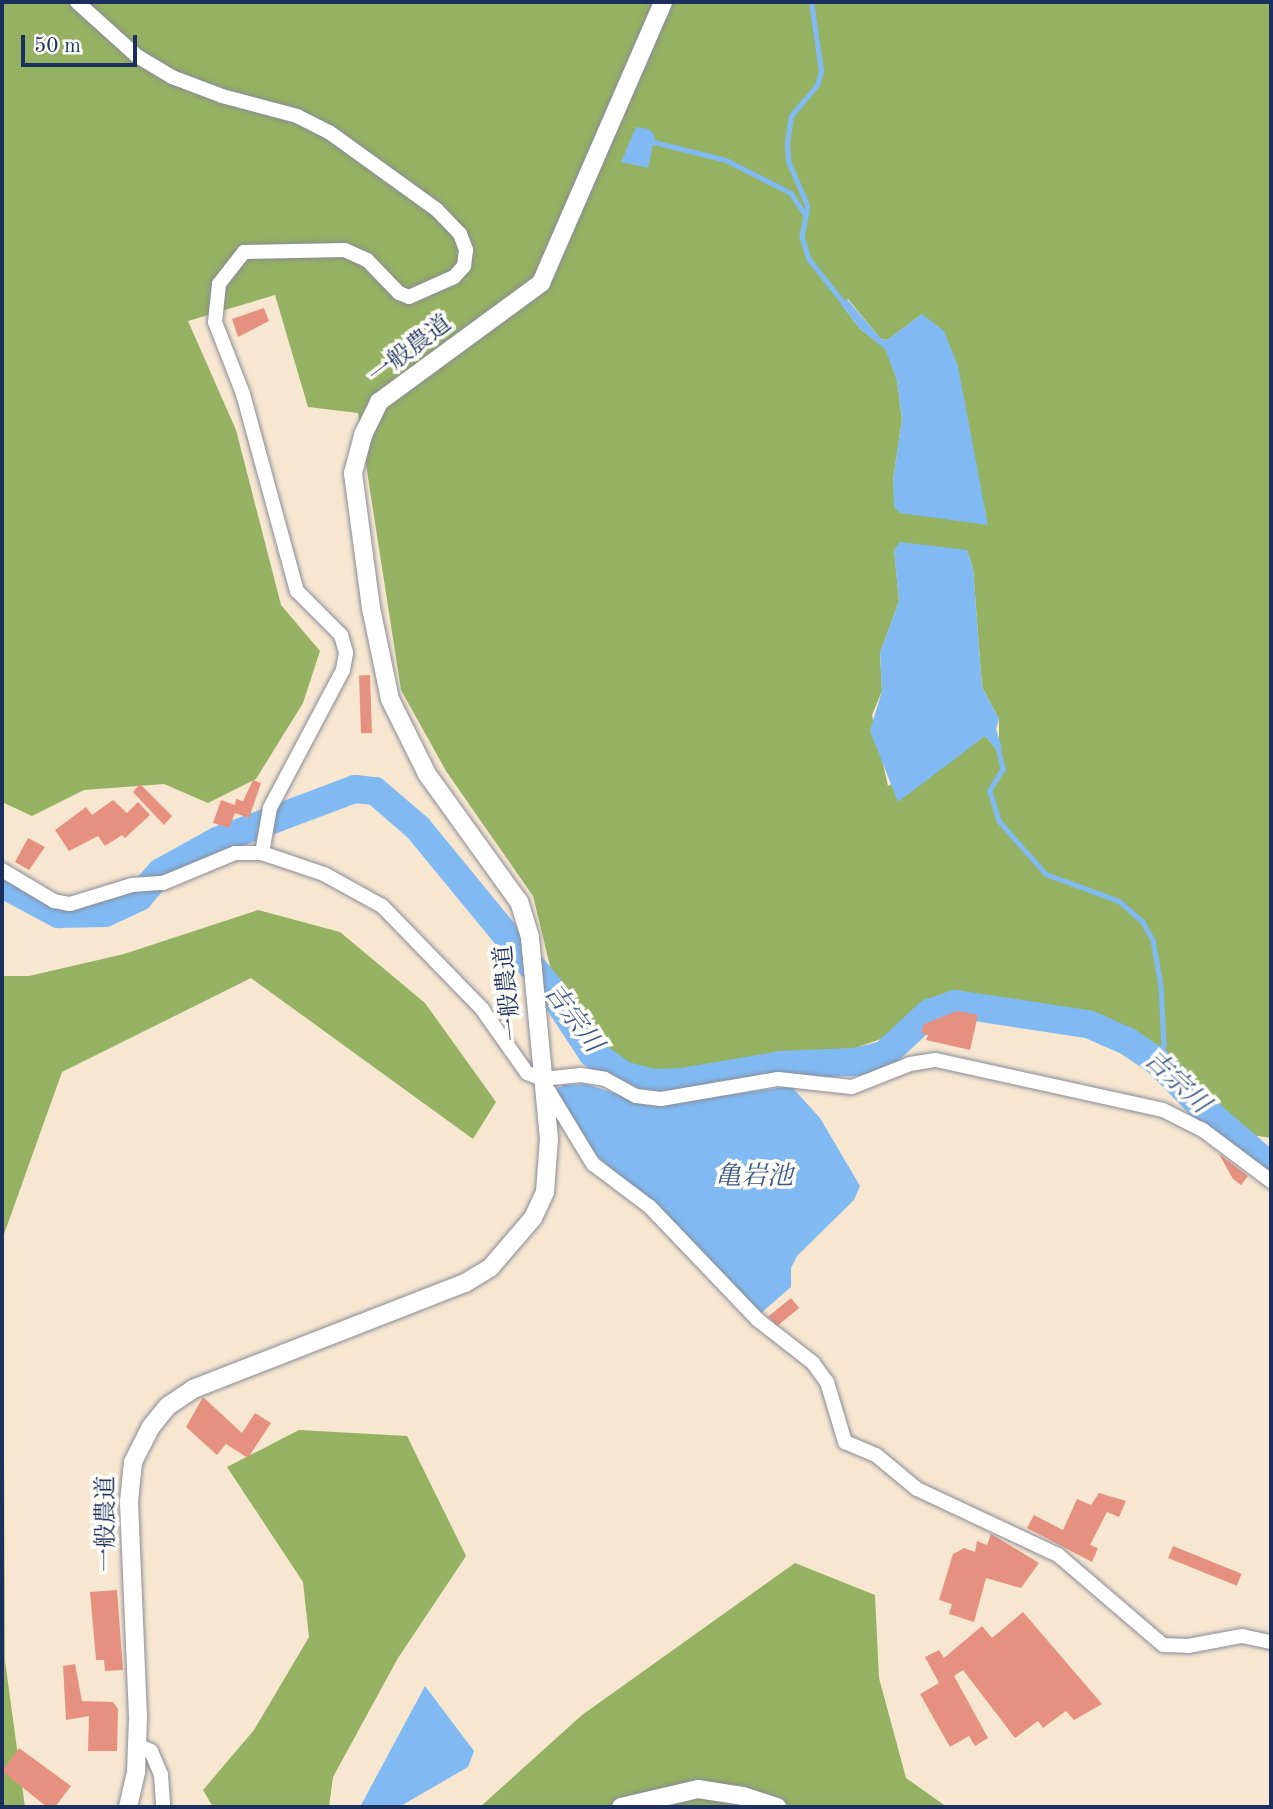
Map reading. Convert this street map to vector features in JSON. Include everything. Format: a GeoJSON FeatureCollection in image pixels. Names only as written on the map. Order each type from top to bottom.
{"type":"FeatureCollection","features":[{"type":"Feature","properties":{"kind":"street"},"geometry":{"type":"LineString","coordinates":[[77,2],[137,56],[172,77],[222,96],[297,116],[329,132],[438,210],[460,234],[466,250],[464,266],[454,277],[409,297],[399,293],[367,260],[345,250],[244,252],[219,284],[215,323],[243,394],[297,591],[341,635],[346,653],[343,670],[270,808],[263,832],[262,853]]}},
{"type":"Feature","properties":{"kind":"street","name":"一般農道"},"geometry":{"type":"LineString","coordinates":[[128,1807],[137,1745],[129,1502],[133,1462],[150,1428],[168,1406],[193,1389],[465,1283],[490,1268],[533,1218],[545,1192],[549,1139],[531,950],[519,901],[427,774],[390,699],[371,608],[353,473],[363,435],[379,402],[541,283],[663,2]]}},
{"type":"Feature","properties":{"kind":"street"},"geometry":{"type":"LineString","coordinates":[[2,870],[54,901],[70,904],[139,885],[163,883],[234,853],[262,853],[324,874],[382,906],[482,1009],[527,1073],[543,1079],[582,1075],[604,1079],[636,1096],[661,1099],[778,1079],[852,1087],[910,1063],[936,1060],[1163,1110],[1203,1130],[1271,1181]]}},
{"type":"Feature","properties":{"kind":"street"},"geometry":{"type":"LineString","coordinates":[[543,1079],[554,1106],[593,1164],[650,1207],[758,1320],[813,1363],[827,1382],[845,1443],[876,1455],[917,1489],[1058,1555],[1163,1645],[1188,1646],[1242,1636],[1271,1642]]}},
{"type":"Feature","properties":{"kind":"street"},"geometry":{"type":"LineString","coordinates":[[137,1745],[151,1751],[161,1775],[163,1807]]}},
{"type":"Feature","properties":{"kind":"street"},"geometry":{"type":"LineString","coordinates":[[621,1807],[698,1790],[743,1796],[777,1807]]}},
{"type":"Feature","properties":{"kind":"green space"},"geometry":{"type":"Polygon","coordinates":[[[2,2],[1271,2],[1271,1138],[1252,1135],[1150,1046],[1105,1018],[947,993],[920,1005],[884,1038],[855,1048],[777,1053],[663,1072],[629,1063],[601,1043],[551,970],[533,896],[446,771],[401,690],[358,413],[308,407],[275,295],[188,321],[236,430],[281,605],[320,651],[303,703],[256,779],[208,803],[164,784],[84,790],[32,816],[2,802],[2,2]],[[848,299],[841,304],[860,329],[886,349],[897,380],[902,419],[893,480],[895,507],[922,314],[887,340],[881,339],[848,299]],[[894,550],[899,601],[880,653],[882,691],[872,715],[888,786],[985,736],[999,752],[999,719],[982,687],[973,568],[967,550],[894,550]]]}},
{"type":"Feature","properties":{"kind":"green space"},"geometry":{"type":"Polygon","coordinates":[[[258,910],[340,932],[425,1003],[496,1102],[473,1139],[251,978],[62,1072],[3,1237],[5,1661],[25,1807],[2,1807],[2,976],[29,976],[124,954],[258,910]]]}},
{"type":"Feature","properties":{"kind":"green space"},"geometry":{"type":"Polygon","coordinates":[[[299,1430],[407,1436],[466,1556],[398,1658],[333,1777],[329,1807],[213,1807],[203,1790],[254,1730],[309,1637],[303,1582],[227,1467],[299,1430]]]}},
{"type":"Feature","properties":{"kind":"green space"},"geometry":{"type":"Polygon","coordinates":[[[795,1563],[875,1595],[879,1678],[906,1778],[947,1807],[480,1807],[582,1715],[795,1563]]]}},
{"type":"Feature","properties":{"kind":"water"},"geometry":{"type":"Polygon","coordinates":[[[636,127],[649,129],[655,136],[648,168],[621,162],[636,127]]]}},
{"type":"Feature","properties":{"kind":"water"},"geometry":{"type":"Polygon","coordinates":[[[847,299],[881,339],[887,340],[922,314],[944,331],[958,366],[988,525],[900,513],[894,507],[893,480],[902,419],[897,380],[885,349],[860,329],[841,304],[847,299]]]}},
{"type":"Feature","properties":{"kind":"water"},"geometry":{"type":"Polygon","coordinates":[[[900,542],[967,550],[973,568],[982,687],[999,719],[996,729],[1002,748],[999,753],[985,736],[898,802],[870,731],[882,691],[880,653],[899,601],[894,550],[900,542]]]}},
{"type":"Feature","properties":{"kind":"water","name":"亀岩池"},"geometry":{"type":"Polygon","coordinates":[[[586,1084],[655,1106],[791,1086],[820,1118],[860,1186],[854,1200],[797,1256],[791,1268],[791,1287],[761,1313],[667,1216],[597,1156],[556,1096],[556,1089],[564,1085],[586,1084]]]}},
{"type":"Feature","properties":{"kind":"water"},"geometry":{"type":"Polygon","coordinates":[[[425,1686],[474,1751],[468,1767],[399,1807],[360,1807],[425,1686]]]}},
{"type":"Feature","properties":{"kind":"building"},"geometry":{"type":"Polygon","coordinates":[[[264,308],[269,321],[238,337],[232,319],[264,308]]]}},
{"type":"Feature","properties":{"kind":"building"},"geometry":{"type":"Polygon","coordinates":[[[359,675],[370,675],[372,733],[361,733],[359,675]]]}},
{"type":"Feature","properties":{"kind":"building"},"geometry":{"type":"Polygon","coordinates":[[[253,780],[261,783],[249,818],[235,813],[229,828],[213,823],[221,800],[235,805],[236,799],[243,801],[253,780]]]}},
{"type":"Feature","properties":{"kind":"building"},"geometry":{"type":"Polygon","coordinates":[[[140,784],[172,816],[164,825],[133,792],[140,784]]]}},
{"type":"Feature","properties":{"kind":"building"},"geometry":{"type":"Polygon","coordinates":[[[113,800],[127,813],[138,802],[150,815],[125,838],[122,835],[105,846],[98,836],[69,851],[55,830],[86,807],[92,815],[113,800]]]}},
{"type":"Feature","properties":{"kind":"building"},"geometry":{"type":"Polygon","coordinates":[[[28,838],[45,847],[29,870],[15,862],[28,838]]]}},
{"type":"Feature","properties":{"kind":"building"},"geometry":{"type":"Polygon","coordinates":[[[957,1011],[978,1015],[970,1050],[926,1040],[928,1035],[921,1033],[924,1024],[957,1011]]]}},
{"type":"Feature","properties":{"kind":"building"},"geometry":{"type":"Polygon","coordinates":[[[1219,1154],[1248,1176],[1241,1185],[1233,1179],[1219,1154]]]}},
{"type":"Feature","properties":{"kind":"building"},"geometry":{"type":"Polygon","coordinates":[[[791,1298],[799,1308],[777,1326],[768,1316],[791,1298]]]}},
{"type":"Feature","properties":{"kind":"building"},"geometry":{"type":"Polygon","coordinates":[[[203,1397],[242,1433],[255,1413],[271,1423],[248,1458],[226,1444],[217,1455],[186,1427],[203,1397]]]}},
{"type":"Feature","properties":{"kind":"building"},"geometry":{"type":"Polygon","coordinates":[[[1099,1493],[1126,1501],[1119,1517],[1107,1512],[1090,1545],[1098,1548],[1092,1562],[1027,1528],[1034,1515],[1063,1530],[1077,1499],[1091,1505],[1099,1493]]]}},
{"type":"Feature","properties":{"kind":"building"},"geometry":{"type":"Polygon","coordinates":[[[991,1534],[1039,1563],[1021,1588],[986,1578],[974,1622],[949,1614],[952,1604],[939,1600],[953,1554],[964,1548],[975,1552],[977,1541],[987,1545],[991,1534]]]}},
{"type":"Feature","properties":{"kind":"building"},"geometry":{"type":"Polygon","coordinates":[[[1173,1546],[1242,1574],[1237,1586],[1168,1558],[1173,1546]]]}},
{"type":"Feature","properties":{"kind":"building"},"geometry":{"type":"Polygon","coordinates":[[[117,1590],[123,1670],[105,1671],[104,1660],[96,1660],[90,1592],[117,1590]]]}},
{"type":"Feature","properties":{"kind":"building"},"geometry":{"type":"Polygon","coordinates":[[[1023,1612],[1102,1704],[1074,1720],[1066,1711],[1043,1728],[1038,1721],[1015,1738],[963,1670],[954,1676],[988,1738],[975,1746],[969,1736],[950,1747],[920,1694],[939,1683],[925,1657],[939,1650],[944,1658],[982,1626],[992,1638],[1023,1612]]]}},
{"type":"Feature","properties":{"kind":"building"},"geometry":{"type":"Polygon","coordinates":[[[75,1664],[82,1701],[113,1702],[118,1709],[117,1751],[88,1751],[89,1716],[66,1720],[63,1666],[75,1664]]]}},
{"type":"Feature","properties":{"kind":"building"},"geometry":{"type":"Polygon","coordinates":[[[19,1748],[71,1786],[55,1807],[47,1807],[2,1771],[19,1748]]]}},
{"type":"Feature","properties":{"kind":"waterway"},"geometry":{"type":"LineString","coordinates":[[806,215],[807,205],[788,161],[787,143],[791,116],[817,85],[821,71],[811,2]]}},
{"type":"Feature","properties":{"kind":"waterway"},"geometry":{"type":"LineString","coordinates":[[650,141],[726,160],[791,193],[806,216],[802,237],[809,259],[847,307]]}},
{"type":"Feature","properties":{"kind":"waterway"},"geometry":{"type":"LineString","coordinates":[[998,747],[1003,769],[990,791],[999,821],[1046,874],[1119,901],[1143,922],[1153,940],[1161,986],[1164,1045],[1158,1062]]}},
{"type":"Feature","properties":{"kind":"waterway","name":"吉宗川"},"geometry":{"type":"LineString","coordinates":[[2,884],[58,914],[105,913],[139,897],[161,872],[219,840],[355,789],[375,791],[418,828],[548,986],[592,1053],[623,1075],[653,1083],[682,1082],[781,1065],[855,1062],[884,1055],[929,1013],[955,1004],[1088,1024],[1127,1041],[1158,1062],[1203,1108],[1271,1167]]}}]}
